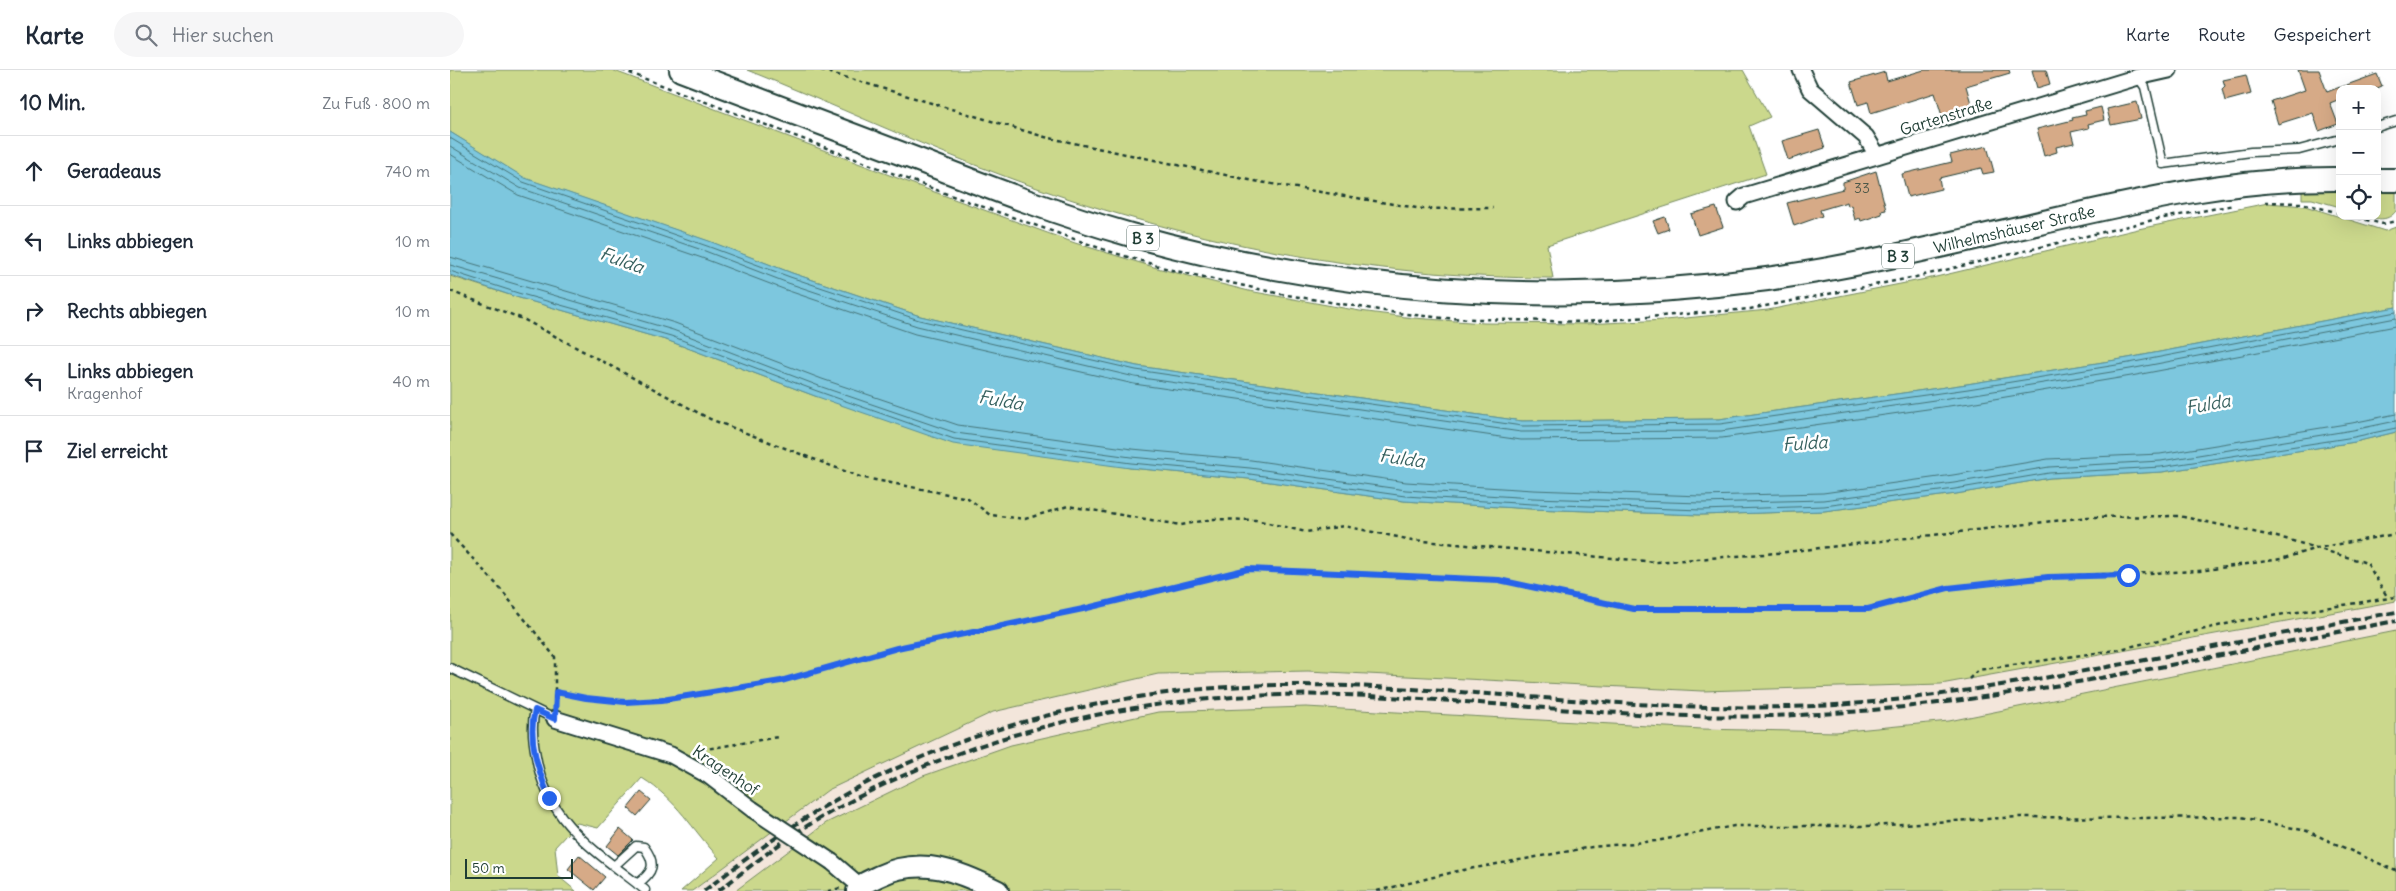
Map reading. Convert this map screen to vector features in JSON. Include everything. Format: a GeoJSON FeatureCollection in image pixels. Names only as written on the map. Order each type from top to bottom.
{"type":"FeatureCollection","features":[{"type":"Feature","properties":{"kind":"main road","name":"Wilhelmshäuser Straße"},"geometry":{"type":"LineString","coordinates":[[681,70],[1072,217],[1185,249],[1300,273],[1412,288],[1520,294],[1629,293],[1723,285],[1860,264],[2163,194],[2263,181],[2336,179]]}},
{"type":"Feature","properties":{"kind":"main road"},"geometry":{"type":"LineString","coordinates":[[2381,180],[2396,180]]}},
{"type":"Feature","properties":{"kind":"street"},"geometry":{"type":"LineString","coordinates":[[1801,70],[1810,89],[1866,138],[1876,155]]}},
{"type":"Feature","properties":{"kind":"street","name":"Gartenstraße"},"geometry":{"type":"LineString","coordinates":[[1737,202],[1744,196],[2134,74],[2169,70]]}},
{"type":"Feature","properties":{"kind":"street","name":"Kragenhof"},"geometry":{"type":"LineString","coordinates":[[555,719],[670,755],[709,776],[752,809],[832,862],[858,888]]}},
{"type":"Feature","properties":{"kind":"street"},"geometry":{"type":"LineString","coordinates":[[858,888],[901,868],[931,866],[963,874],[998,891]]}},
{"type":"Feature","properties":{"kind":"lane"},"geometry":{"type":"LineString","coordinates":[[2134,74],[2145,87],[2163,164],[2251,152],[2299,150],[2336,140]]}},
{"type":"Feature","properties":{"kind":"lane"},"geometry":{"type":"LineString","coordinates":[[2381,126],[2396,120]]}},
{"type":"Feature","properties":{"kind":"lane"},"geometry":{"type":"LineString","coordinates":[[450,668],[555,719]]}},
{"type":"Feature","properties":{"kind":"lane"},"geometry":{"type":"LineString","coordinates":[[535,710],[533,719],[537,766],[549,798],[566,825],[645,890]]}},
{"type":"Feature","properties":{"kind":"lane"},"geometry":{"type":"LineString","coordinates":[[614,866],[636,846],[644,847],[651,856],[652,867],[648,876],[637,884]]}},
{"type":"Feature","properties":{"kind":"path"},"geometry":{"type":"LineString","coordinates":[[622,70],[947,194],[1108,251],[1172,270],[1281,294],[1443,318],[1584,322],[1750,309],[1908,279],[2153,220],[2240,204]]}},
{"type":"Feature","properties":{"kind":"path"},"geometry":{"type":"LineString","coordinates":[[821,70],[1045,136],[1254,181],[1424,209],[1493,208]]}},
{"type":"Feature","properties":{"kind":"path"},"geometry":{"type":"LineString","coordinates":[[2264,202],[2301,203],[2336,212]]}},
{"type":"Feature","properties":{"kind":"path"},"geometry":{"type":"LineString","coordinates":[[2366,220],[2383,224],[2396,222]]}},
{"type":"Feature","properties":{"kind":"path"},"geometry":{"type":"LineString","coordinates":[[450,290],[522,319],[710,420],[860,478],[968,498],[990,515],[1025,520],[1068,506],[1181,525],[1212,520],[1256,520],[1306,532],[1344,526],[1412,540],[1656,562],[1776,553],[2088,517],[2179,516],[2286,539],[2367,563],[2388,598]]}},
{"type":"Feature","properties":{"kind":"path"},"geometry":{"type":"LineString","coordinates":[[450,534],[498,586],[555,657],[555,719]]}},
{"type":"Feature","properties":{"kind":"path"},"geometry":{"type":"LineString","coordinates":[[556,692],[586,698],[634,702],[662,700],[772,683],[897,648],[1083,609],[1248,569],[1499,580],[1634,609],[1868,609],[1948,588],[2048,577],[2199,571],[2281,560],[2317,548],[2396,534]]}},
{"type":"Feature","properties":{"kind":"path"},"geometry":{"type":"LineString","coordinates":[[1969,679],[1978,670],[2116,650],[2239,621],[2396,597]]}},
{"type":"Feature","properties":{"kind":"path"},"geometry":{"type":"LineString","coordinates":[[670,755],[778,737]]}},
{"type":"Feature","properties":{"kind":"path"},"geometry":{"type":"LineString","coordinates":[[1377,891],[1458,871],[1592,848],[1656,841],[1734,826],[1868,826],[2020,816],[2241,817],[2307,831],[2396,871]]}},
{"type":"Feature","properties":{"kind":"shaded area"},"geometry":{"type":"Polygon","coordinates":[[[2396,601],[2396,631],[1949,721],[1836,732],[1702,729],[1306,707],[826,823],[735,891],[692,891],[828,790],[993,712],[1158,674],[1308,671],[1702,691],[1941,684],[2396,601]]]}},
{"type":"Feature","properties":{"kind":"green space"},"geometry":{"type":"Polygon","coordinates":[[[450,70],[612,70],[1075,243],[1157,268],[1249,291],[1360,311],[1413,318],[1484,323],[1586,324],[1665,320],[1768,310],[1936,277],[2138,229],[2268,203],[2305,206],[2336,216],[2336,220],[2350,220],[2385,231],[2396,227],[2396,307],[2128,358],[1967,384],[1719,419],[1522,421],[1137,366],[920,316],[792,273],[708,241],[524,178],[450,132],[450,70]]]}},
{"type":"Feature","properties":{"kind":"green space"},"geometry":{"type":"Polygon","coordinates":[[[747,70],[1743,70],[1770,117],[1749,126],[1766,174],[1547,245],[1553,278],[1413,271],[1343,263],[1205,237],[1070,199],[972,164],[747,70]]]}},
{"type":"Feature","properties":{"kind":"green space"},"geometry":{"type":"Polygon","coordinates":[[[2302,189],[2336,189],[2336,206],[2312,199],[2302,199],[2302,189]]]}},
{"type":"Feature","properties":{"kind":"green space"},"geometry":{"type":"Polygon","coordinates":[[[2381,190],[2395,191],[2396,211],[2386,218],[2381,219],[2381,190]]]}},
{"type":"Feature","properties":{"kind":"green space"},"geometry":{"type":"Polygon","coordinates":[[[450,276],[669,341],[815,396],[1130,468],[1249,479],[1404,501],[1532,509],[1701,515],[1824,511],[1956,494],[2050,478],[2162,472],[2355,442],[2396,432],[2396,601],[1941,684],[1702,691],[1308,671],[1158,674],[993,712],[828,790],[692,891],[681,891],[719,858],[684,815],[665,796],[642,778],[598,828],[577,823],[555,847],[558,876],[576,891],[450,891],[450,276]]]}},
{"type":"Feature","properties":{"kind":"green space"},"geometry":{"type":"Polygon","coordinates":[[[2396,631],[2396,891],[735,891],[826,823],[923,776],[1011,745],[1158,712],[1306,707],[1702,729],[1836,732],[1949,721],[2396,631]]]}},
{"type":"Feature","properties":{"kind":"water","name":"Fulda"},"geometry":{"type":"Polygon","coordinates":[[[450,132],[525,178],[709,241],[792,273],[920,316],[1137,366],[1522,421],[1719,419],[1967,384],[2128,358],[2396,307],[2396,432],[2355,442],[2162,472],[2050,478],[1956,494],[1824,511],[1701,515],[1532,509],[1404,501],[1249,479],[1130,468],[953,444],[815,396],[669,341],[516,297],[450,275],[450,132]]]}},
{"type":"Feature","properties":{"kind":"building"},"geometry":{"type":"Polygon","coordinates":[[[1924,70],[2009,70],[2010,73],[1966,86],[1972,107],[1942,116],[1935,93],[1871,113],[1868,102],[1858,105],[1851,82],[1885,72],[1887,81],[1924,70]]]}},
{"type":"Feature","properties":{"kind":"building"},"geometry":{"type":"Polygon","coordinates":[[[2032,70],[2046,70],[2050,84],[2037,88],[2032,70]]]}},
{"type":"Feature","properties":{"kind":"building"},"geometry":{"type":"Polygon","coordinates":[[[2298,70],[2319,70],[2327,92],[2336,89],[2336,101],[2330,103],[2336,119],[2336,125],[2319,131],[2313,113],[2278,124],[2271,101],[2305,90],[2298,70]]]}},
{"type":"Feature","properties":{"kind":"building"},"geometry":{"type":"Polygon","coordinates":[[[2377,74],[2382,86],[2381,85],[2347,85],[2377,74]]]}},
{"type":"Feature","properties":{"kind":"building"},"geometry":{"type":"Polygon","coordinates":[[[2246,75],[2251,94],[2225,101],[2222,89],[2225,86],[2223,80],[2246,75]]]}},
{"type":"Feature","properties":{"kind":"building"},"geometry":{"type":"Polygon","coordinates":[[[2137,102],[2141,119],[2111,125],[2107,109],[2137,102]]]}},
{"type":"Feature","properties":{"kind":"building"},"geometry":{"type":"Polygon","coordinates":[[[2101,107],[2104,120],[2088,124],[2089,128],[2071,132],[2074,143],[2056,147],[2057,152],[2044,156],[2037,129],[2073,120],[2072,118],[2086,115],[2085,111],[2101,107]]]}},
{"type":"Feature","properties":{"kind":"building"},"geometry":{"type":"Polygon","coordinates":[[[1819,130],[1825,148],[1788,160],[1782,141],[1819,130]]]}},
{"type":"Feature","properties":{"kind":"building"},"geometry":{"type":"Polygon","coordinates":[[[1987,146],[1994,172],[1983,174],[1981,168],[1939,178],[1941,189],[1908,197],[1902,174],[1952,162],[1950,155],[1987,146]]]}},
{"type":"Feature","properties":{"kind":"building"},"geometry":{"type":"Polygon","coordinates":[[[1876,171],[1886,210],[1881,211],[1882,214],[1861,221],[1860,218],[1855,220],[1851,205],[1848,206],[1847,202],[1820,210],[1822,216],[1794,226],[1787,203],[1843,189],[1843,182],[1876,171]]]}},
{"type":"Feature","properties":{"kind":"building"},"geometry":{"type":"Polygon","coordinates":[[[1716,207],[1723,227],[1698,235],[1691,214],[1716,207]]]}},
{"type":"Feature","properties":{"kind":"building"},"geometry":{"type":"Polygon","coordinates":[[[1665,217],[1669,229],[1658,233],[1653,221],[1665,217]]]}},
{"type":"Feature","properties":{"kind":"building"},"geometry":{"type":"Polygon","coordinates":[[[641,792],[651,800],[637,816],[628,808],[641,792]]]}},
{"type":"Feature","properties":{"kind":"building"},"geometry":{"type":"Polygon","coordinates":[[[620,829],[633,840],[618,855],[607,846],[620,829]]]}},
{"type":"Feature","properties":{"kind":"building"},"geometry":{"type":"Polygon","coordinates":[[[579,855],[605,877],[594,890],[568,869],[579,855]]]}},
{"type":"Feature","properties":{"kind":"railway"},"geometry":{"type":"LineString","coordinates":[[704,891],[797,823],[857,788],[907,763],[960,742],[1015,724],[1127,699],[1241,686],[1297,685],[1427,690],[1685,706],[1842,705],[1920,697],[1999,685],[2118,665],[2396,612]]}},
{"type":"Feature","properties":{"kind":"railway"},"geometry":{"type":"LineString","coordinates":[[718,891],[804,828],[881,786],[947,758],[1014,735],[1084,718],[1154,705],[1225,698],[1297,695],[1369,696],[1569,710],[1719,717],[1848,712],[2006,694],[2084,681],[2396,621]]}},
{"type":"Feature","properties":{"kind":"route"},"geometry":{"type":"LineString","coordinates":[[549,798],[537,766],[533,719],[535,710],[555,719],[556,692],[586,698],[625,702],[662,700],[781,681],[897,648],[1083,609],[1248,569],[1499,580],[1634,609],[1868,609],[1948,588],[2048,577],[2128,575]]}}]}
